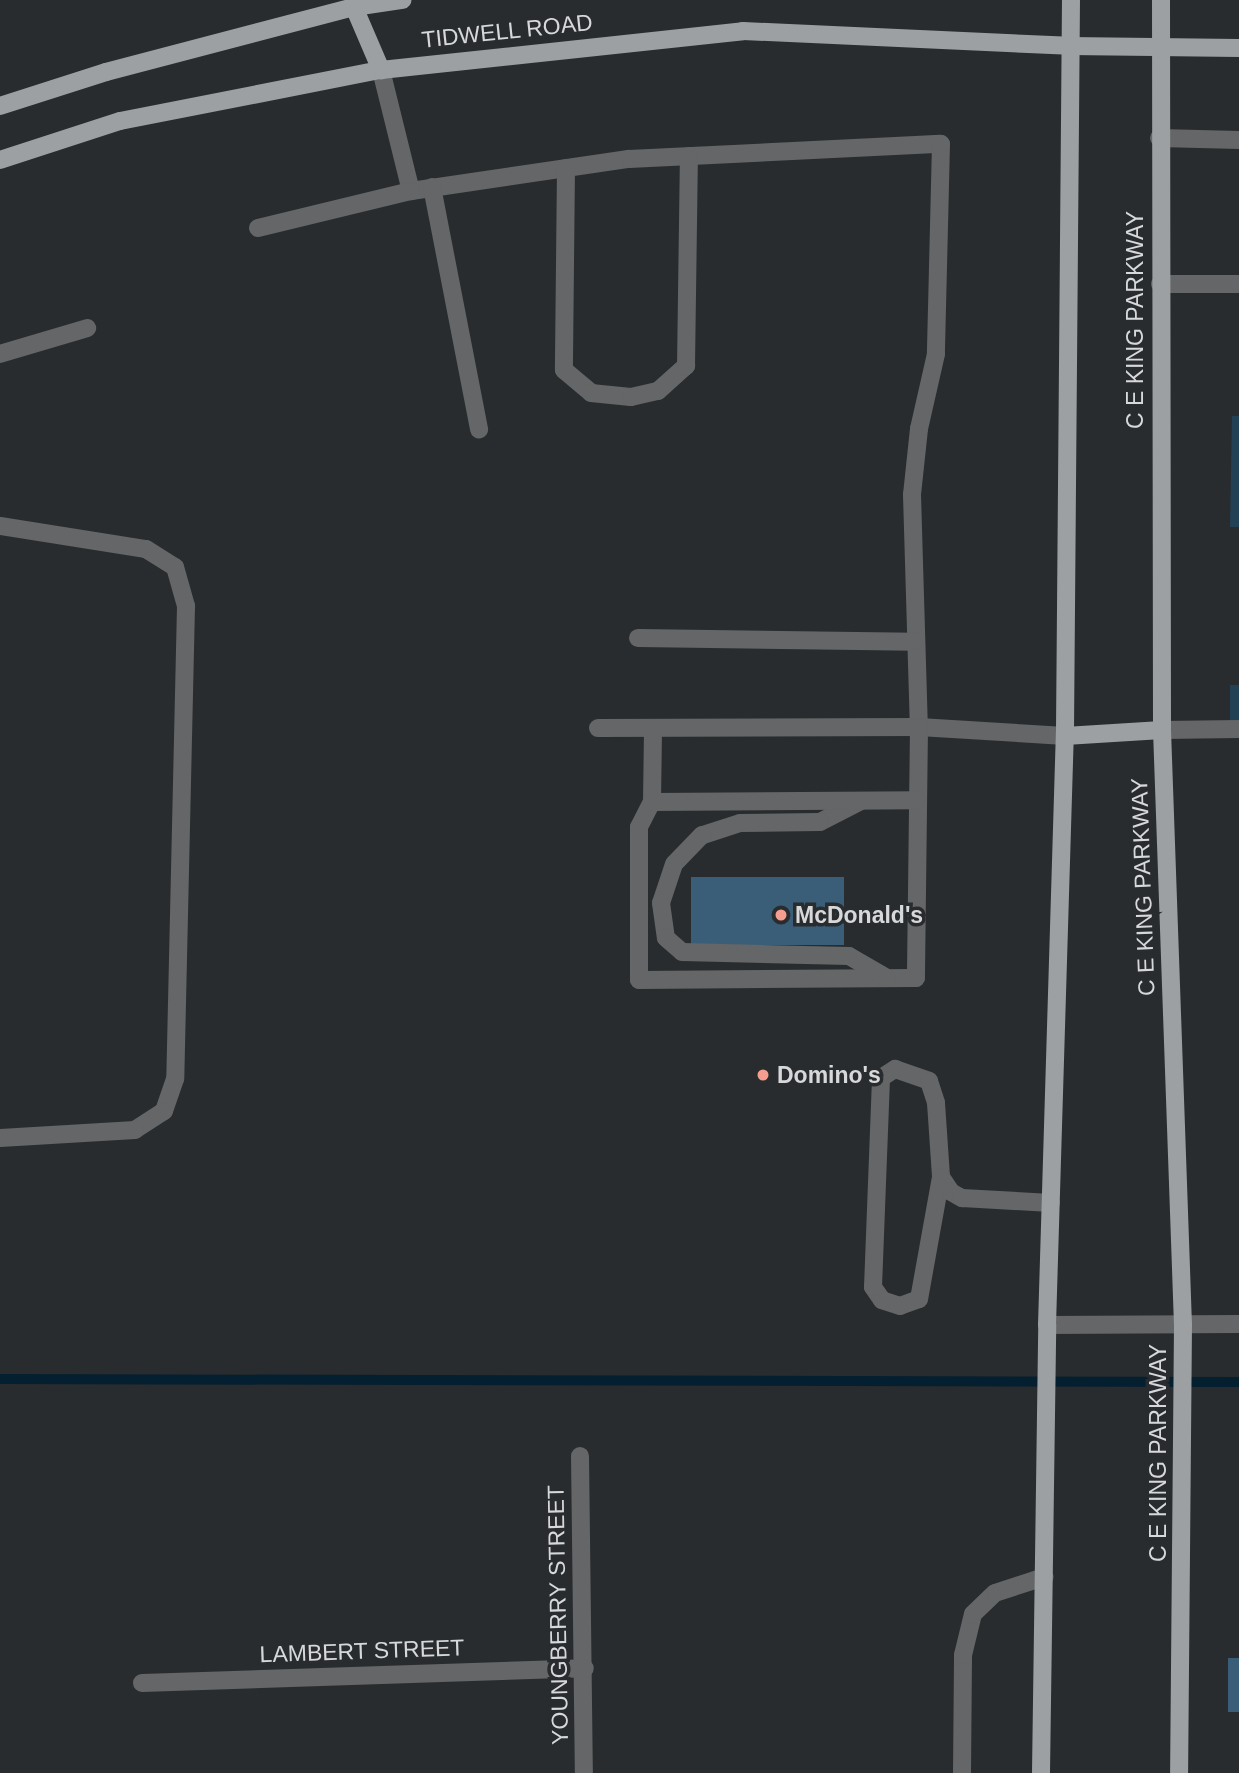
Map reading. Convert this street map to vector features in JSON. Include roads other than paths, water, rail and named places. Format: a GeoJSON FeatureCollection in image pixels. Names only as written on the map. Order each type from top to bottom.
{"type":"FeatureCollection","features":[{"type":"Feature","properties":{"kind":"main road","name":"TIDWELL ROAD"},"geometry":{"type":"LineString","coordinates":[[0,106],[106,72],[354,7],[402,0]]}},
{"type":"Feature","properties":{"kind":"main road"},"geometry":{"type":"LineString","coordinates":[[1041,1773],[1047,1325],[1065,736],[1071,0]]}},
{"type":"Feature","properties":{"kind":"main road","name":"C E KING PARKWAY"},"geometry":{"type":"LineString","coordinates":[[1161,0],[1158,47],[1162,730],[1183,1324],[1184,1461],[1179,1773]]}},
{"type":"Feature","properties":{"kind":"main road"},"geometry":{"type":"LineString","coordinates":[[354,7],[381,70]]}},
{"type":"Feature","properties":{"kind":"main road","name":"TIDWELL ROAD"},"geometry":{"type":"LineString","coordinates":[[0,160],[120,121],[381,70],[743,31],[1069,46],[1239,48]]}},
{"type":"Feature","properties":{"kind":"main road"},"geometry":{"type":"LineString","coordinates":[[1065,736],[1162,730]]}},
{"type":"Feature","properties":{"kind":"street"},"geometry":{"type":"LineString","coordinates":[[381,70],[411,191]]}},
{"type":"Feature","properties":{"kind":"street"},"geometry":{"type":"LineString","coordinates":[[1159,138],[1239,140]]}},
{"type":"Feature","properties":{"kind":"street"},"geometry":{"type":"LineString","coordinates":[[258,228],[411,191],[566,168],[689,156],[941,144],[936,354],[919,429],[912,495],[914,642],[919,727],[916,978],[639,980],[639,827],[652,802],[653,728]]}},
{"type":"Feature","properties":{"kind":"street"},"geometry":{"type":"LineString","coordinates":[[566,168],[564,370],[592,393],[631,397],[658,391],[686,366],[689,156]]}},
{"type":"Feature","properties":{"kind":"street"},"geometry":{"type":"LineString","coordinates":[[432,187],[479,429]]}},
{"type":"Feature","properties":{"kind":"street"},"geometry":{"type":"LineString","coordinates":[[1160,285],[1239,284]]}},
{"type":"Feature","properties":{"kind":"street"},"geometry":{"type":"LineString","coordinates":[[0,354],[87,328]]}},
{"type":"Feature","properties":{"kind":"street"},"geometry":{"type":"LineString","coordinates":[[0,526],[146,549],[175,567],[186,606],[175,1079],[164,1111],[135,1130],[0,1138]]}},
{"type":"Feature","properties":{"kind":"street"},"geometry":{"type":"LineString","coordinates":[[638,638],[914,642]]}},
{"type":"Feature","properties":{"kind":"street"},"geometry":{"type":"LineString","coordinates":[[598,728],[919,727],[1065,736]]}},
{"type":"Feature","properties":{"kind":"street"},"geometry":{"type":"LineString","coordinates":[[1162,730],[1239,729]]}},
{"type":"Feature","properties":{"kind":"street"},"geometry":{"type":"LineString","coordinates":[[652,802],[917,800]]}},
{"type":"Feature","properties":{"kind":"street"},"geometry":{"type":"LineString","coordinates":[[861,801],[820,822],[740,823],[702,835],[674,864],[661,903],[666,938],[682,952],[849,956],[887,978]]}},
{"type":"Feature","properties":{"kind":"street"},"geometry":{"type":"LineString","coordinates":[[941,1177],[919,1299],[900,1306],[882,1300],[873,1287],[881,1078],[895,1069],[929,1081],[936,1103],[941,1177],[962,1198],[1051,1203]]}},
{"type":"Feature","properties":{"kind":"street"},"geometry":{"type":"LineString","coordinates":[[1047,1325],[1239,1324]]}},
{"type":"Feature","properties":{"kind":"street","name":"YOUNGBERRY STREET"},"geometry":{"type":"LineString","coordinates":[[580,1456],[585,1668],[584,1773]]}},
{"type":"Feature","properties":{"kind":"street"},"geometry":{"type":"LineString","coordinates":[[962,1773],[963,1655],[973,1614],[995,1593],[1044,1577]]}},
{"type":"Feature","properties":{"kind":"street","name":"LAMBERT STREET"},"geometry":{"type":"LineString","coordinates":[[142,1683],[585,1668]]}},
{"type":"Feature","properties":{"kind":"waterway"},"geometry":{"type":"LineString","coordinates":[[0,1379],[1239,1382]]}},
{"type":"Feature","properties":{"kind":"place","name":"McDonald's"},"geometry":{"type":"Point","coordinates":[781,915]}},
{"type":"Feature","properties":{"kind":"place","name":"Domino's"},"geometry":{"type":"Point","coordinates":[763,1075]}}]}
